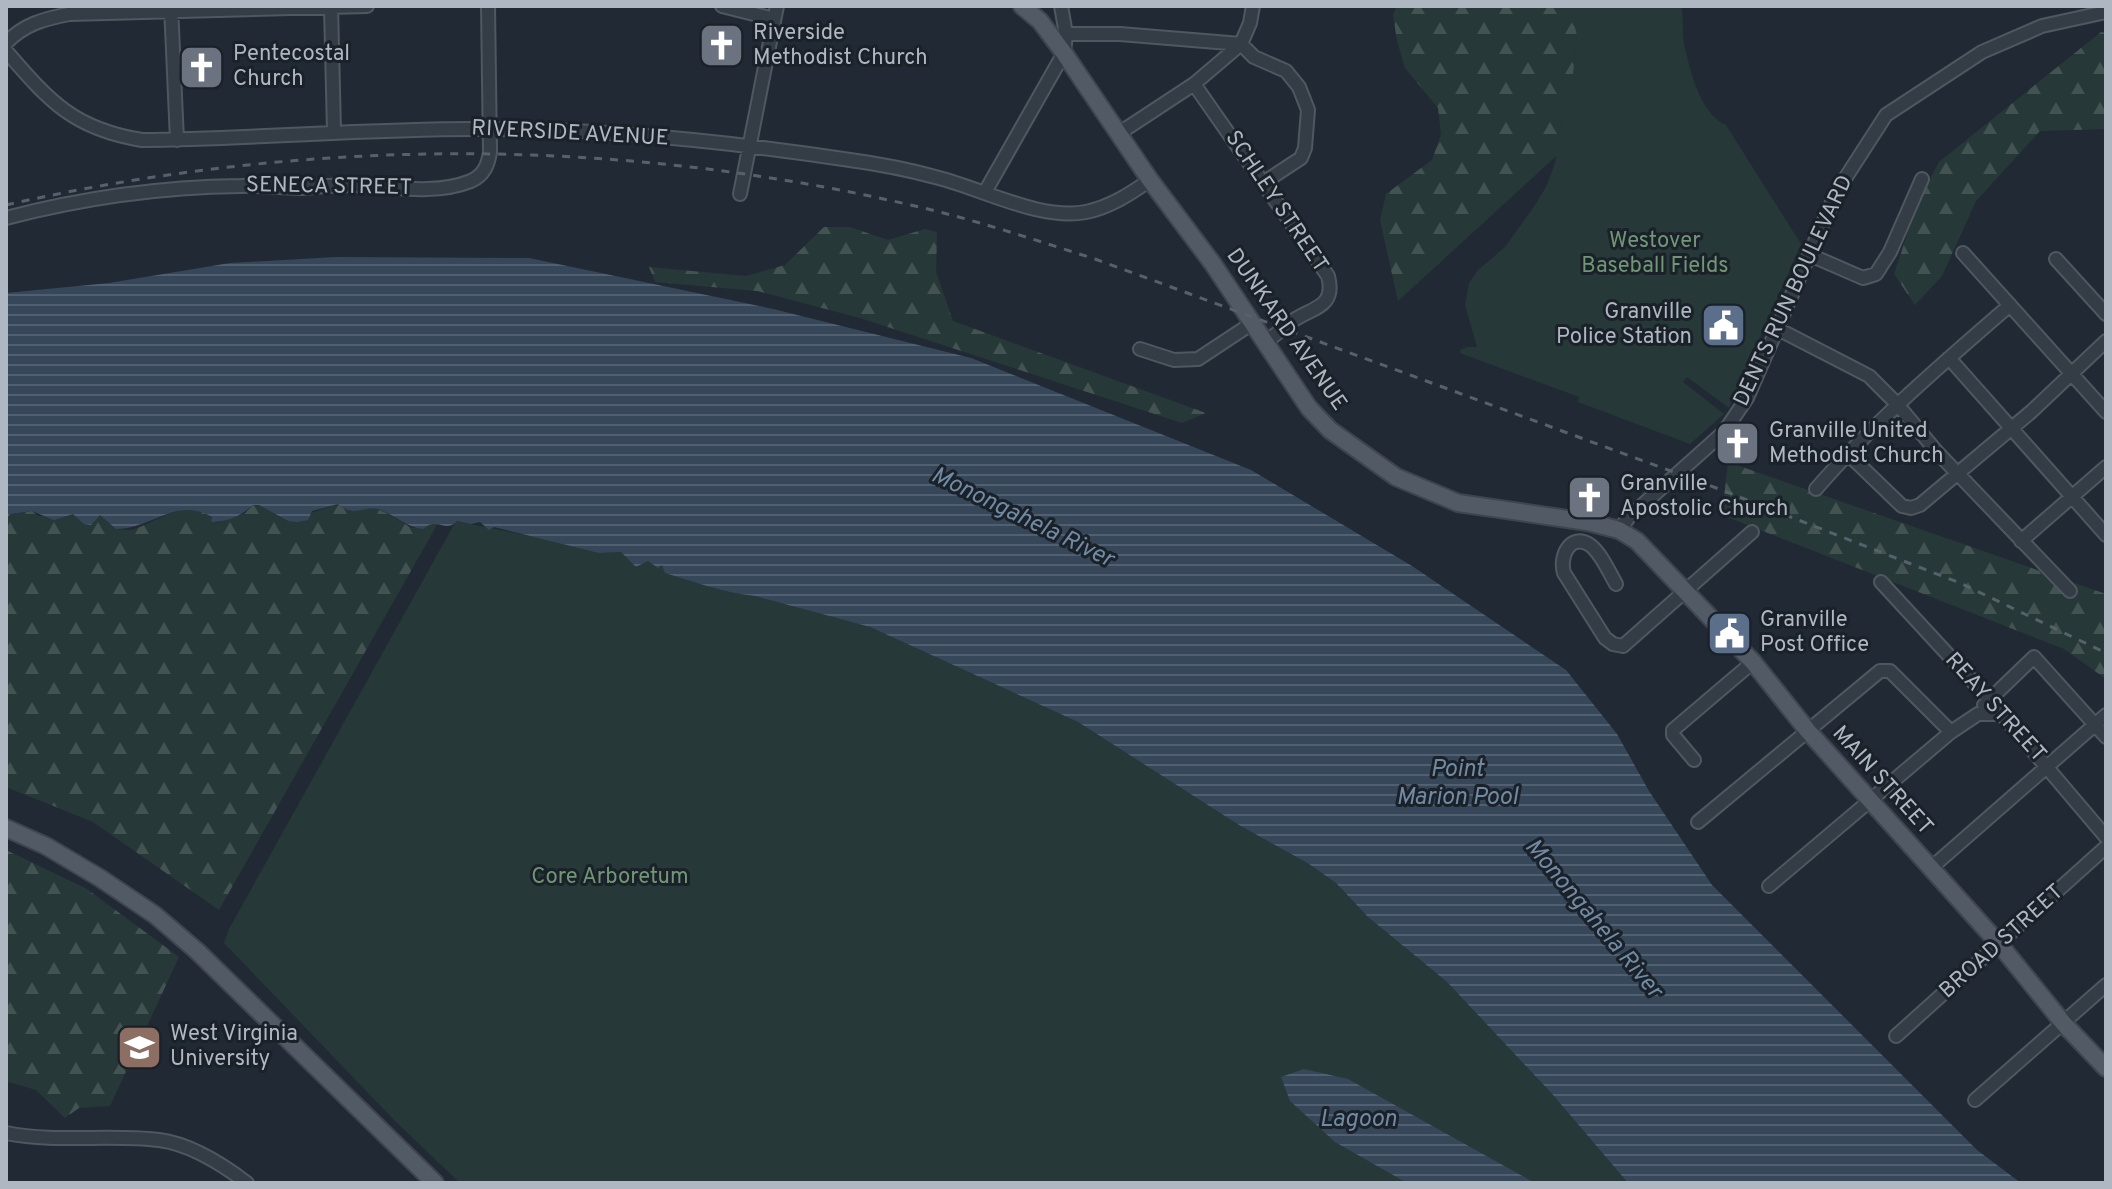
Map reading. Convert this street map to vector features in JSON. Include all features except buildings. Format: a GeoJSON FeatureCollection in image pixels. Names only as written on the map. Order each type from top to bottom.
{"type":"FeatureCollection","features":[{"type":"Feature","properties":{"kind":"main road","name":"DUNKARD AVENUE"},"geometry":{"type":"LineString","coordinates":[[1022,6],[1040,21],[1064,53],[1150,180],[1213,264],[1309,408],[1330,430],[1396,477],[1458,503],[1619,530]]}},
{"type":"Feature","properties":{"kind":"main road","name":"MAIN STREET"},"geometry":{"type":"LineString","coordinates":[[1619,530],[1637,541],[1753,662],[1808,731],[2106,1068]]}},
{"type":"Feature","properties":{"kind":"main road"},"geometry":{"type":"LineString","coordinates":[[6,828],[79,865],[155,915],[197,951],[435,1183]]}},
{"type":"Feature","properties":{"kind":"street"},"geometry":{"type":"LineString","coordinates":[[331,6],[334,132]]}},
{"type":"Feature","properties":{"kind":"street"},"geometry":{"type":"LineString","coordinates":[[6,43],[18,30],[42,19],[69,14],[367,6]]}},
{"type":"Feature","properties":{"kind":"street","name":"SENECA STREET"},"geometry":{"type":"LineString","coordinates":[[6,218],[41,209],[158,190],[351,185],[403,189],[474,180],[484,172],[490,152],[488,6]]}},
{"type":"Feature","properties":{"kind":"street"},"geometry":{"type":"LineString","coordinates":[[722,6],[776,12],[740,194]]}},
{"type":"Feature","properties":{"kind":"street"},"geometry":{"type":"LineString","coordinates":[[985,192],[1064,53],[1066,34],[1061,6]]}},
{"type":"Feature","properties":{"kind":"street"},"geometry":{"type":"LineString","coordinates":[[1118,134],[1194,84],[1241,44],[1253,6]]}},
{"type":"Feature","properties":{"kind":"street"},"geometry":{"type":"LineString","coordinates":[[171,9],[177,140]]}},
{"type":"Feature","properties":{"kind":"street","name":"DENTS RUN BOULEVARD"},"geometry":{"type":"LineString","coordinates":[[1619,530],[1629,517],[1724,432],[1747,398],[1837,191],[1886,115],[1982,52],[2042,26],[2106,12]]}},
{"type":"Feature","properties":{"kind":"street"},"geometry":{"type":"LineString","coordinates":[[1066,34],[1120,34],[1241,44],[1254,57],[1286,71],[1299,87],[1308,110],[1305,148],[1301,158],[1263,183]]}},
{"type":"Feature","properties":{"kind":"street","name":"RIVERSIDE AVENUE"},"geometry":{"type":"LineString","coordinates":[[6,51],[63,111],[86,125],[127,137],[177,140],[334,132],[491,129],[641,136],[890,167],[1060,213],[1084,212],[1111,204],[1150,180]]}},
{"type":"Feature","properties":{"kind":"street","name":"SCHLEY STREET"},"geometry":{"type":"LineString","coordinates":[[1194,84],[1328,276],[1331,287],[1328,298],[1320,307],[1295,320],[1264,343]]}},
{"type":"Feature","properties":{"kind":"street"},"geometry":{"type":"LineString","coordinates":[[1810,255],[1863,278],[1876,274],[1890,252],[1922,179]]}},
{"type":"Feature","properties":{"kind":"street"},"geometry":{"type":"LineString","coordinates":[[1963,253],[2106,412]]}},
{"type":"Feature","properties":{"kind":"street"},"geometry":{"type":"LineString","coordinates":[[2056,259],[2106,314]]}},
{"type":"Feature","properties":{"kind":"street"},"geometry":{"type":"LineString","coordinates":[[1816,489],[1897,404],[2010,305]]}},
{"type":"Feature","properties":{"kind":"street"},"geometry":{"type":"LineString","coordinates":[[1140,349],[1174,360],[1198,359],[1251,324]]}},
{"type":"Feature","properties":{"kind":"street"},"geometry":{"type":"LineString","coordinates":[[1776,328],[1869,376],[2070,591]]}},
{"type":"Feature","properties":{"kind":"street"},"geometry":{"type":"LineString","coordinates":[[1847,453],[1902,506],[1911,508],[1920,505],[2010,426],[2032,411],[2106,341]]}},
{"type":"Feature","properties":{"kind":"street"},"geometry":{"type":"LineString","coordinates":[[1949,358],[2106,535]]}},
{"type":"Feature","properties":{"kind":"street"},"geometry":{"type":"LineString","coordinates":[[2021,541],[2106,467]]}},
{"type":"Feature","properties":{"kind":"street"},"geometry":{"type":"LineString","coordinates":[[1578,541],[1579,521]]}},
{"type":"Feature","properties":{"kind":"street"},"geometry":{"type":"LineString","coordinates":[[1616,584],[1588,543],[1578,541],[1564,553],[1561,563],[1564,573],[1605,638],[1623,646],[1752,532]]}},
{"type":"Feature","properties":{"kind":"street","name":"REAY STREET"},"geometry":{"type":"LineString","coordinates":[[1881,582],[1988,698],[2106,837]]}},
{"type":"Feature","properties":{"kind":"street"},"geometry":{"type":"LineString","coordinates":[[1769,886],[1951,732],[1978,714],[1988,698],[2034,657],[2106,737]]}},
{"type":"Feature","properties":{"kind":"street"},"geometry":{"type":"LineString","coordinates":[[1694,760],[1673,735],[1673,730],[1753,662]]}},
{"type":"Feature","properties":{"kind":"street"},"geometry":{"type":"LineString","coordinates":[[1698,822],[1880,671],[1890,671],[1951,732]]}},
{"type":"Feature","properties":{"kind":"street"},"geometry":{"type":"LineString","coordinates":[[1978,714],[2001,714]]}},
{"type":"Feature","properties":{"kind":"street"},"geometry":{"type":"LineString","coordinates":[[1931,868],[2106,715]]}},
{"type":"Feature","properties":{"kind":"street","name":"BROAD STREET"},"geometry":{"type":"LineString","coordinates":[[1896,1036],[2105,851]]}},
{"type":"Feature","properties":{"kind":"street"},"geometry":{"type":"LineString","coordinates":[[1975,1100],[2106,985]]}},
{"type":"Feature","properties":{"kind":"street"},"geometry":{"type":"LineString","coordinates":[[6,1133],[33,1138],[162,1141],[205,1156],[247,1183]]}},
{"type":"Feature","properties":{"kind":"green space"},"geometry":{"type":"Polygon","coordinates":[[[1397,6],[1675,6],[1626,92],[1398,301],[1380,220],[1386,194],[1432,160],[1441,134],[1438,108],[1405,68],[1393,15],[1397,6]]]}},
{"type":"Feature","properties":{"kind":"green space","name":"Westover Baseball Fields"},"geometry":{"type":"Polygon","coordinates":[[[1565,6],[1681,6],[1684,44],[1703,101],[1709,111],[1726,125],[1801,244],[1729,408],[1687,377],[1683,382],[1724,414],[1690,444],[1578,402],[1579,397],[1460,353],[1467,347],[1477,347],[1465,305],[1469,283],[1478,270],[1505,247],[1547,185],[1555,163],[1562,118],[1572,84],[1577,36],[1565,13],[1565,6]]]}},
{"type":"Feature","properties":{"kind":"green space"},"geometry":{"type":"Polygon","coordinates":[[[2101,32],[2106,33],[2106,129],[2040,131],[1976,201],[1942,276],[1915,305],[1894,274],[1918,202],[1939,162],[2101,32]]]}},
{"type":"Feature","properties":{"kind":"green space"},"geometry":{"type":"Polygon","coordinates":[[[824,227],[850,227],[888,240],[925,229],[937,232],[936,272],[953,321],[1206,413],[1182,423],[860,318],[757,291],[655,282],[649,267],[746,276],[785,265],[824,227]]]}},
{"type":"Feature","properties":{"kind":"green space"},"geometry":{"type":"Polygon","coordinates":[[[1728,462],[2106,594],[2106,679],[2064,649],[1722,515],[1728,462]]]}},
{"type":"Feature","properties":{"kind":"green space"},"geometry":{"type":"Polygon","coordinates":[[[338,504],[355,511],[382,511],[412,528],[438,523],[219,910],[93,822],[6,787],[6,521],[10,514],[32,511],[38,516],[73,514],[96,517],[99,514],[116,529],[131,530],[188,509],[208,514],[216,523],[259,505],[287,521],[338,504]]]}},
{"type":"Feature","properties":{"kind":"green space","name":"Core Arboretum"},"geometry":{"type":"Polygon","coordinates":[[[456,521],[580,546],[599,553],[621,552],[636,567],[648,561],[662,565],[666,573],[710,587],[870,627],[1078,722],[1336,883],[1368,917],[1447,982],[1553,1095],[1628,1183],[460,1183],[396,1122],[224,943],[456,521]]]}},
{"type":"Feature","properties":{"kind":"green space"},"geometry":{"type":"Polygon","coordinates":[[[6,850],[87,889],[179,957],[110,1106],[79,1108],[65,1118],[36,1090],[6,1081],[6,850]]]}},
{"type":"Feature","properties":{"kind":"water","name":"Point Marion Pool"},"geometry":{"type":"Polygon","coordinates":[[[336,257],[529,258],[773,309],[971,358],[1251,470],[1412,566],[1566,670],[1617,734],[1649,791],[1712,885],[1977,1150],[2021,1183],[1628,1183],[1553,1095],[1447,982],[1368,917],[1336,883],[1078,722],[870,627],[698,583],[665,573],[662,565],[658,568],[648,561],[636,567],[621,552],[599,553],[494,527],[489,530],[480,522],[457,521],[449,526],[433,524],[423,529],[417,528],[381,510],[355,511],[338,504],[312,511],[308,520],[297,522],[288,521],[259,505],[253,505],[223,521],[211,522],[212,517],[187,510],[116,529],[100,515],[91,525],[84,524],[73,514],[54,520],[32,511],[10,514],[6,521],[6,293],[109,283],[230,263],[336,257]]]}},
{"type":"Feature","properties":{"kind":"water","name":"Lagoon"},"geometry":{"type":"Polygon","coordinates":[[[1304,1069],[1348,1079],[1535,1183],[1407,1183],[1335,1142],[1290,1101],[1281,1077],[1304,1069]]]}},
{"type":"Feature","properties":{"kind":"railway"},"geometry":{"type":"LineString","coordinates":[[6,205],[119,183],[233,167],[347,157],[460,154],[574,157],[688,167],[802,183],[915,206],[1095,259],[1706,484],[1960,583],[2106,653]]}},
{"type":"Feature","properties":{"kind":"place","name":"Riverside Methodist Church"},"geometry":{"type":"Point","coordinates":[722,46]}},
{"type":"Feature","properties":{"kind":"place","name":"Pentecostal Church"},"geometry":{"type":"Point","coordinates":[202,67]}},
{"type":"Feature","properties":{"kind":"place","name":"Granville Police Station"},"geometry":{"type":"Point","coordinates":[1723,325]}},
{"type":"Feature","properties":{"kind":"place","name":"Granville United Methodist Church"},"geometry":{"type":"Point","coordinates":[1738,444]}},
{"type":"Feature","properties":{"kind":"place","name":"Granville Apostolic Church"},"geometry":{"type":"Point","coordinates":[1589,497]}},
{"type":"Feature","properties":{"kind":"place","name":"Granville Post Office"},"geometry":{"type":"Point","coordinates":[1729,633]}},
{"type":"Feature","properties":{"kind":"place","name":"West Virginia University"},"geometry":{"type":"Point","coordinates":[139,1047]}},
{"type":"Feature","properties":{"kind":"water label","name":"Monongahela River"},"geometry":{"type":"Point","coordinates":[1022,518]}},
{"type":"Feature","properties":{"kind":"water label","name":"Monongahela River"},"geometry":{"type":"Point","coordinates":[1593,919]}}]}
